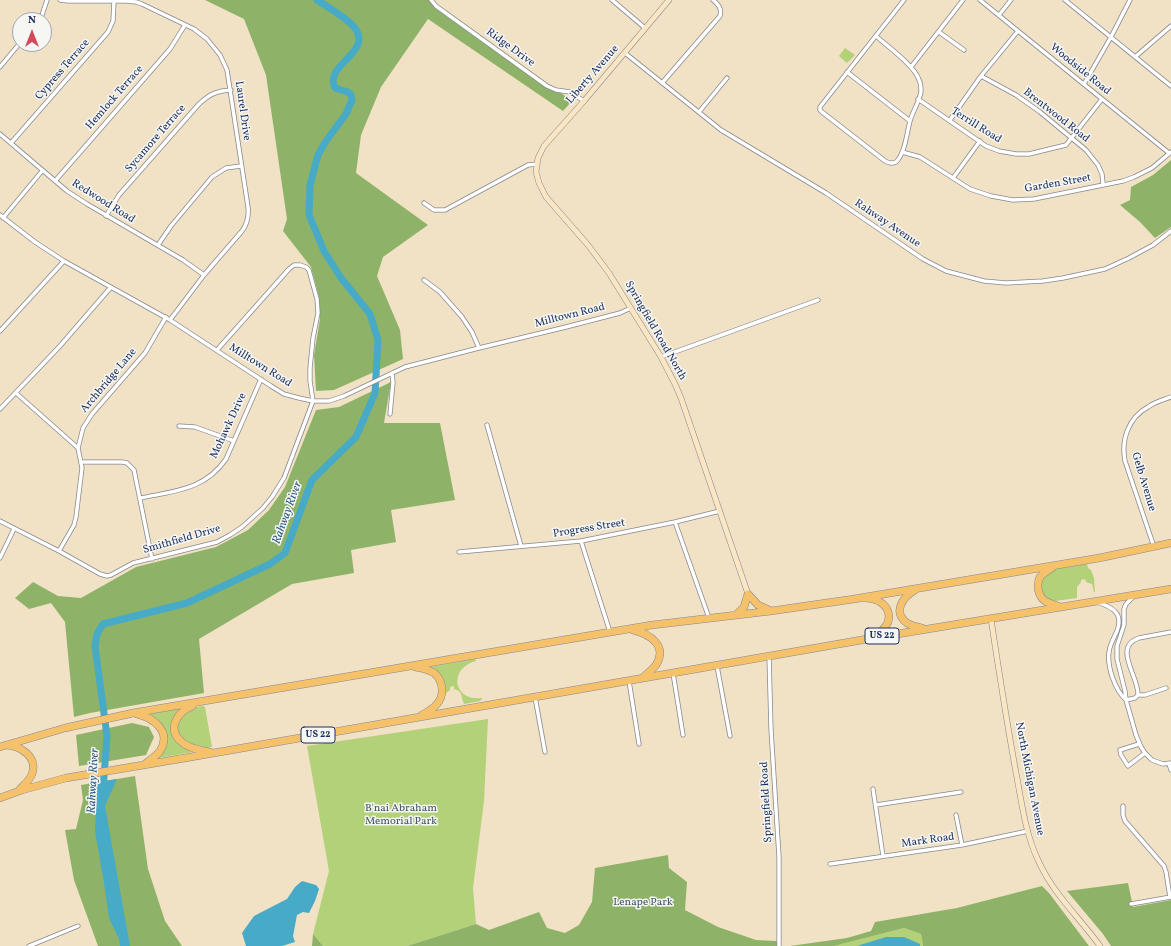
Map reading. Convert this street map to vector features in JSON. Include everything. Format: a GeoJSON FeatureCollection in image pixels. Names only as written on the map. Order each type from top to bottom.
{"type":"FeatureCollection","features":[{"type":"Feature","properties":{"kind":"highway"},"geometry":{"type":"LineString","coordinates":[[2,746],[54,730],[132,713],[411,666],[478,652],[629,629],[771,611],[864,597],[1055,566],[1170,544]]}},
{"type":"Feature","properties":{"kind":"highway"},"geometry":{"type":"LineString","coordinates":[[1055,566],[1041,577],[1038,582],[1038,589],[1044,600],[1062,607]]}},
{"type":"Feature","properties":{"kind":"highway"},"geometry":{"type":"LineString","coordinates":[[918,588],[904,599],[901,605],[900,613],[902,618],[908,623],[925,629]]}},
{"type":"Feature","properties":{"kind":"highway","name":"US 22"},"geometry":{"type":"LineString","coordinates":[[0,798],[59,779],[925,629],[1171,589]]}},
{"type":"Feature","properties":{"kind":"highway"},"geometry":{"type":"LineString","coordinates":[[748,594],[758,605],[771,611]]}},
{"type":"Feature","properties":{"kind":"highway"},"geometry":{"type":"LineString","coordinates":[[736,615],[744,607],[748,594]]}},
{"type":"Feature","properties":{"kind":"highway"},"geometry":{"type":"LineString","coordinates":[[864,597],[881,602],[887,608],[889,613],[886,626],[873,638]]}},
{"type":"Feature","properties":{"kind":"highway"},"geometry":{"type":"LineString","coordinates":[[629,629],[648,635],[655,641],[658,648],[659,658],[656,664],[653,669],[640,679]]}},
{"type":"Feature","properties":{"kind":"highway"},"geometry":{"type":"LineString","coordinates":[[411,666],[427,669],[433,672],[439,679],[442,686],[442,695],[439,702],[420,717]]}},
{"type":"Feature","properties":{"kind":"highway"},"geometry":{"type":"LineString","coordinates":[[202,702],[184,709],[178,715],[175,722],[175,730],[179,739],[186,745],[215,753]]}},
{"type":"Feature","properties":{"kind":"highway"},"geometry":{"type":"LineString","coordinates":[[132,713],[144,716],[156,722],[163,736],[160,751],[143,765]]}},
{"type":"Feature","properties":{"kind":"highway"},"geometry":{"type":"LineString","coordinates":[[2,746],[13,746],[23,750],[28,754],[32,761],[32,774],[28,782],[18,791]]}},
{"type":"Feature","properties":{"kind":"street"},"geometry":{"type":"LineString","coordinates":[[43,12],[48,0]]}},
{"type":"Feature","properties":{"kind":"street","name":"Laurel Drive"},"geometry":{"type":"LineString","coordinates":[[60,0],[136,2],[194,29],[207,39],[217,50],[227,70],[248,207],[248,220],[246,226],[204,275],[170,320]]}},
{"type":"Feature","properties":{"kind":"street","name":"Ridge Drive"},"geometry":{"type":"LineString","coordinates":[[432,0],[436,6],[547,86],[556,90],[570,92],[584,101]]}},
{"type":"Feature","properties":{"kind":"street"},"geometry":{"type":"LineString","coordinates":[[612,0],[645,28]]}},
{"type":"Feature","properties":{"kind":"street","name":"Liberty Avenue"},"geometry":{"type":"LineString","coordinates":[[537,164],[538,156],[544,146],[669,0]]}},
{"type":"Feature","properties":{"kind":"street"},"geometry":{"type":"LineString","coordinates":[[662,83],[720,16],[720,8],[713,0]]}},
{"type":"Feature","properties":{"kind":"street"},"geometry":{"type":"LineString","coordinates":[[876,36],[911,67],[920,80],[921,90],[910,121],[902,152],[897,161],[894,163],[888,163],[885,161],[822,112],[820,107],[904,0]]}},
{"type":"Feature","properties":{"kind":"street"},"geometry":{"type":"LineString","coordinates":[[911,67],[963,0]]}},
{"type":"Feature","properties":{"kind":"street","name":"Woodside Road"},"geometry":{"type":"LineString","coordinates":[[980,0],[1018,32],[1170,152]]}},
{"type":"Feature","properties":{"kind":"street"},"geometry":{"type":"LineString","coordinates":[[999,15],[1011,0]]}},
{"type":"Feature","properties":{"kind":"street"},"geometry":{"type":"LineString","coordinates":[[1067,0],[1171,86]]}},
{"type":"Feature","properties":{"kind":"street"},"geometry":{"type":"LineString","coordinates":[[1084,84],[1130,0]]}},
{"type":"Feature","properties":{"kind":"street","name":"Cypress Terrace"},"geometry":{"type":"LineString","coordinates":[[11,143],[108,32],[113,21],[114,1]]}},
{"type":"Feature","properties":{"kind":"street","name":"Hemlock Terrace"},"geometry":{"type":"LineString","coordinates":[[55,181],[170,49],[185,25]]}},
{"type":"Feature","properties":{"kind":"street"},"geometry":{"type":"LineString","coordinates":[[1136,57],[1171,26]]}},
{"type":"Feature","properties":{"kind":"street"},"geometry":{"type":"LineString","coordinates":[[939,32],[964,50]]}},
{"type":"Feature","properties":{"kind":"street"},"geometry":{"type":"LineString","coordinates":[[950,120],[981,76],[1018,32]]}},
{"type":"Feature","properties":{"kind":"street"},"geometry":{"type":"LineString","coordinates":[[0,67],[12,52]]}},
{"type":"Feature","properties":{"kind":"street","name":"Rahway Avenue"},"geometry":{"type":"LineString","coordinates":[[625,53],[724,132],[826,193],[923,259],[946,271],[962,276],[1006,283],[1043,281],[1075,276],[1105,269],[1130,258],[1153,245],[1171,231]]}},
{"type":"Feature","properties":{"kind":"street"},"geometry":{"type":"LineString","coordinates":[[846,72],[910,121]]}},
{"type":"Feature","properties":{"kind":"street","name":"Brentwood Road"},"geometry":{"type":"LineString","coordinates":[[981,76],[1016,95],[1040,112],[1086,150],[1096,162],[1102,174],[1103,184]]}},
{"type":"Feature","properties":{"kind":"street"},"geometry":{"type":"LineString","coordinates":[[699,112],[727,78]]}},
{"type":"Feature","properties":{"kind":"street","name":"Sycamore Terrace"},"geometry":{"type":"LineString","coordinates":[[106,216],[119,195],[199,104],[210,94],[218,91],[231,90]]}},
{"type":"Feature","properties":{"kind":"street","name":"Terrill Road"},"geometry":{"type":"LineString","coordinates":[[918,99],[986,146],[1010,154],[1023,154],[1066,145],[1102,99]]}},
{"type":"Feature","properties":{"kind":"street","name":"Redwood Road"},"geometry":{"type":"LineString","coordinates":[[0,134],[67,191],[106,216],[183,260],[204,275]]}},
{"type":"Feature","properties":{"kind":"street"},"geometry":{"type":"LineString","coordinates":[[953,178],[980,141]]}},
{"type":"Feature","properties":{"kind":"street","name":"Garden Street"},"geometry":{"type":"LineString","coordinates":[[902,152],[920,157],[970,189],[991,196],[1013,200],[1042,197],[1123,181],[1144,173],[1170,152]]}},
{"type":"Feature","properties":{"kind":"street"},"geometry":{"type":"LineString","coordinates":[[424,204],[434,210],[445,210],[528,165],[537,164]]}},
{"type":"Feature","properties":{"kind":"street","name":"Springfield Road North"},"geometry":{"type":"LineString","coordinates":[[537,164],[537,179],[544,194],[604,265],[661,357],[675,384],[748,594]]}},
{"type":"Feature","properties":{"kind":"street"},"geometry":{"type":"LineString","coordinates":[[158,245],[171,226],[212,177],[226,168],[241,166]]}},
{"type":"Feature","properties":{"kind":"street"},"geometry":{"type":"LineString","coordinates":[[2,216],[42,171]]}},
{"type":"Feature","properties":{"kind":"street","name":"Milltown Road"},"geometry":{"type":"LineString","coordinates":[[2,216],[35,242],[64,261],[166,317],[284,394],[313,401],[329,401],[344,396],[405,367],[566,328],[620,313],[631,308]]}},
{"type":"Feature","properties":{"kind":"street"},"geometry":{"type":"LineString","coordinates":[[0,331],[64,261]]}},
{"type":"Feature","properties":{"kind":"street"},"geometry":{"type":"LineString","coordinates":[[217,350],[289,269],[297,265],[306,267],[310,273],[317,299],[318,313],[313,338],[310,368],[313,401]]}},
{"type":"Feature","properties":{"kind":"street"},"geometry":{"type":"LineString","coordinates":[[424,280],[440,292],[462,317],[472,332],[479,348]]}},
{"type":"Feature","properties":{"kind":"street"},"geometry":{"type":"LineString","coordinates":[[0,409],[60,346],[111,287]]}},
{"type":"Feature","properties":{"kind":"street"},"geometry":{"type":"LineString","coordinates":[[661,357],[818,300]]}},
{"type":"Feature","properties":{"kind":"street","name":"Archbridge Lane"},"geometry":{"type":"LineString","coordinates":[[78,448],[81,433],[89,418],[145,353],[166,317]]}},
{"type":"Feature","properties":{"kind":"street"},"geometry":{"type":"LineString","coordinates":[[390,414],[394,382],[392,373]]}},
{"type":"Feature","properties":{"kind":"street","name":"Mohawk Drive"},"geometry":{"type":"LineString","coordinates":[[141,498],[187,488],[206,480],[217,471],[226,459],[261,380]]}},
{"type":"Feature","properties":{"kind":"street"},"geometry":{"type":"LineString","coordinates":[[0,521],[59,551],[74,525],[81,478],[82,462],[78,448],[16,393]]}},
{"type":"Feature","properties":{"kind":"street","name":"Gelb Avenue"},"geometry":{"type":"LineString","coordinates":[[1154,547],[1125,461],[1124,442],[1129,426],[1138,413],[1150,405],[1171,397]]}},
{"type":"Feature","properties":{"kind":"street","name":"Smithfield Drive"},"geometry":{"type":"LineString","coordinates":[[59,551],[100,574],[107,576],[133,564],[218,542],[242,527],[258,513],[272,497],[284,478],[313,401]]}},
{"type":"Feature","properties":{"kind":"street"},"geometry":{"type":"LineString","coordinates":[[487,425],[521,546]]}},
{"type":"Feature","properties":{"kind":"street"},"geometry":{"type":"LineString","coordinates":[[179,426],[195,427],[234,441]]}},
{"type":"Feature","properties":{"kind":"street"},"geometry":{"type":"LineString","coordinates":[[82,462],[127,463],[134,470],[141,498],[152,559]]}},
{"type":"Feature","properties":{"kind":"street","name":"Progress Street"},"geometry":{"type":"LineString","coordinates":[[459,552],[581,541],[675,522],[720,511]]}},
{"type":"Feature","properties":{"kind":"street"},"geometry":{"type":"LineString","coordinates":[[675,522],[709,618]]}},
{"type":"Feature","properties":{"kind":"street"},"geometry":{"type":"LineString","coordinates":[[0,558],[14,529]]}},
{"type":"Feature","properties":{"kind":"street"},"geometry":{"type":"LineString","coordinates":[[581,541],[610,632]]}},
{"type":"Feature","properties":{"kind":"street"},"geometry":{"type":"LineString","coordinates":[[1135,595],[1124,607],[1124,628],[1117,646],[1117,659],[1126,700],[1139,744],[1144,753],[1152,760],[1158,763],[1170,764],[1171,770]]}},
{"type":"Feature","properties":{"kind":"street"},"geometry":{"type":"LineString","coordinates":[[1096,602],[1110,607],[1117,616],[1118,628],[1111,643],[1108,660],[1109,668],[1118,690],[1126,700]]}},
{"type":"Feature","properties":{"kind":"street","name":"North Michigan Avenue"},"geometry":{"type":"LineString","coordinates":[[991,619],[1008,732],[1028,831],[1037,860],[1054,889],[1100,946]]}},
{"type":"Feature","properties":{"kind":"street"},"geometry":{"type":"LineString","coordinates":[[1138,695],[1128,658],[1128,646],[1139,638],[1171,632]]}},
{"type":"Feature","properties":{"kind":"street","name":"Springfield Road"},"geometry":{"type":"LineString","coordinates":[[769,656],[772,744],[779,857],[779,946]]}},
{"type":"Feature","properties":{"kind":"street"},"geometry":{"type":"LineString","coordinates":[[717,666],[730,736]]}},
{"type":"Feature","properties":{"kind":"street"},"geometry":{"type":"LineString","coordinates":[[673,673],[683,734]]}},
{"type":"Feature","properties":{"kind":"street"},"geometry":{"type":"LineString","coordinates":[[629,681],[639,744]]}},
{"type":"Feature","properties":{"kind":"street"},"geometry":{"type":"LineString","coordinates":[[1126,700],[1135,698],[1138,695],[1145,695],[1166,688]]}},
{"type":"Feature","properties":{"kind":"street"},"geometry":{"type":"LineString","coordinates":[[535,697],[545,752]]}},
{"type":"Feature","properties":{"kind":"street"},"geometry":{"type":"LineString","coordinates":[[1139,744],[1120,750],[1124,761],[1128,766],[1144,753]]}},
{"type":"Feature","properties":{"kind":"street"},"geometry":{"type":"LineString","coordinates":[[873,789],[883,856]]}},
{"type":"Feature","properties":{"kind":"street"},"geometry":{"type":"LineString","coordinates":[[876,805],[961,792]]}},
{"type":"Feature","properties":{"kind":"street"},"geometry":{"type":"LineString","coordinates":[[1123,806],[1125,821],[1166,869],[1171,897],[1130,904]]}},
{"type":"Feature","properties":{"kind":"street"},"geometry":{"type":"LineString","coordinates":[[956,815],[962,844]]}},
{"type":"Feature","properties":{"kind":"street","name":"Mark Road"},"geometry":{"type":"LineString","coordinates":[[830,864],[962,844],[1028,831]]}},
{"type":"Feature","properties":{"kind":"street"},"geometry":{"type":"LineString","coordinates":[[29,946],[78,926]]}},
{"type":"Feature","properties":{"kind":"green space"},"geometry":{"type":"Polygon","coordinates":[[[205,0],[430,0],[572,101],[563,111],[428,19],[381,87],[361,135],[356,173],[428,225],[383,257],[377,276],[400,330],[403,359],[334,390],[316,391],[314,355],[320,319],[319,297],[311,267],[283,231],[287,219],[266,75],[244,19],[205,0]]]}},
{"type":"Feature","properties":{"kind":"green space"},"geometry":{"type":"Polygon","coordinates":[[[845,48],[855,55],[847,63],[839,56],[845,48]]]}},
{"type":"Feature","properties":{"kind":"green space"},"geometry":{"type":"Polygon","coordinates":[[[1171,160],[1171,227],[1155,238],[1140,222],[1120,205],[1130,200],[1131,187],[1153,175],[1171,160]]]}},
{"type":"Feature","properties":{"kind":"green space"},"geometry":{"type":"Polygon","coordinates":[[[391,382],[384,423],[440,423],[455,500],[391,510],[396,542],[351,550],[354,573],[292,584],[199,639],[204,693],[74,717],[65,622],[51,603],[29,609],[15,598],[33,582],[58,596],[81,598],[136,567],[216,547],[248,530],[269,510],[285,487],[316,410],[339,407],[391,382]]]}},
{"type":"Feature","properties":{"kind":"green space"},"geometry":{"type":"Polygon","coordinates":[[[1087,564],[1094,578],[1095,592],[1092,584],[1086,582],[1085,579],[1081,580],[1077,587],[1077,598],[1055,601],[1047,600],[1041,590],[1042,578],[1055,569],[1087,564]]]}},
{"type":"Feature","properties":{"kind":"green space"},"geometry":{"type":"Polygon","coordinates":[[[475,659],[476,661],[467,665],[461,670],[458,677],[458,684],[460,690],[465,695],[472,698],[482,699],[480,701],[464,704],[459,691],[454,689],[454,686],[450,687],[450,690],[446,693],[445,684],[443,684],[430,667],[475,659]]]}},
{"type":"Feature","properties":{"kind":"green space"},"geometry":{"type":"Polygon","coordinates":[[[205,707],[212,747],[207,748],[188,744],[178,733],[177,722],[189,708],[205,707]]]}},
{"type":"Feature","properties":{"kind":"green space"},"geometry":{"type":"Polygon","coordinates":[[[177,709],[179,711],[174,718],[172,728],[193,752],[158,758],[163,727],[150,714],[177,709]]]}},
{"type":"Feature","properties":{"kind":"green space","name":"B'nai Abraham Memorial Park"},"geometry":{"type":"Polygon","coordinates":[[[488,719],[484,801],[473,888],[476,924],[407,946],[323,946],[313,934],[329,871],[307,746],[488,719]]]}},
{"type":"Feature","properties":{"kind":"green space"},"geometry":{"type":"Polygon","coordinates":[[[132,723],[149,727],[154,737],[146,755],[79,766],[76,735],[132,723]]]}},
{"type":"Feature","properties":{"kind":"green space"},"geometry":{"type":"Polygon","coordinates":[[[135,776],[148,869],[165,921],[182,946],[98,946],[74,880],[65,830],[76,829],[83,800],[81,785],[135,776]]]}},
{"type":"Feature","properties":{"kind":"green space","name":"Lenape Park"},"geometry":{"type":"Polygon","coordinates":[[[668,855],[669,868],[687,882],[685,910],[718,927],[756,940],[776,941],[781,946],[407,946],[476,924],[489,930],[539,912],[547,928],[565,933],[579,925],[592,902],[595,868],[668,855]]]}},
{"type":"Feature","properties":{"kind":"green space"},"geometry":{"type":"Polygon","coordinates":[[[1128,883],[1133,907],[1171,900],[1171,946],[1111,946],[1103,934],[1067,891],[1128,883]]]}},
{"type":"Feature","properties":{"kind":"green space"},"geometry":{"type":"Polygon","coordinates":[[[1042,886],[1089,946],[923,946],[921,934],[904,928],[834,946],[790,946],[847,938],[871,931],[875,922],[957,908],[1042,886]]]}},
{"type":"Feature","properties":{"kind":"green space"},"geometry":{"type":"Polygon","coordinates":[[[904,928],[921,934],[923,946],[834,946],[904,928]]]}},
{"type":"Feature","properties":{"kind":"green space"},"geometry":{"type":"Polygon","coordinates":[[[313,934],[323,946],[312,946],[313,934]]]}},
{"type":"Feature","properties":{"kind":"water"},"geometry":{"type":"Polygon","coordinates":[[[117,779],[105,806],[130,946],[120,946],[119,939],[109,918],[95,831],[97,782],[117,779]]]}},
{"type":"Feature","properties":{"kind":"water"},"geometry":{"type":"Polygon","coordinates":[[[302,881],[316,885],[319,889],[309,913],[303,912],[297,915],[293,936],[295,942],[282,946],[246,946],[242,933],[254,916],[287,899],[295,887],[302,881]]]}},
{"type":"Feature","properties":{"kind":"water"},"geometry":{"type":"Polygon","coordinates":[[[886,937],[904,937],[920,944],[920,946],[857,946],[886,937]]]}},
{"type":"Feature","properties":{"kind":"waterway","name":"Rahway River"},"geometry":{"type":"LineString","coordinates":[[103,790],[107,736],[95,646],[97,634],[103,624],[187,603],[270,564],[285,553],[312,480],[356,437],[375,393],[378,340],[370,314],[341,278],[324,251],[309,215],[310,185],[318,155],[326,141],[346,114],[352,100],[351,95],[348,92],[335,88],[333,80],[336,72],[358,45],[359,37],[355,28],[347,20],[317,0]]}}]}
